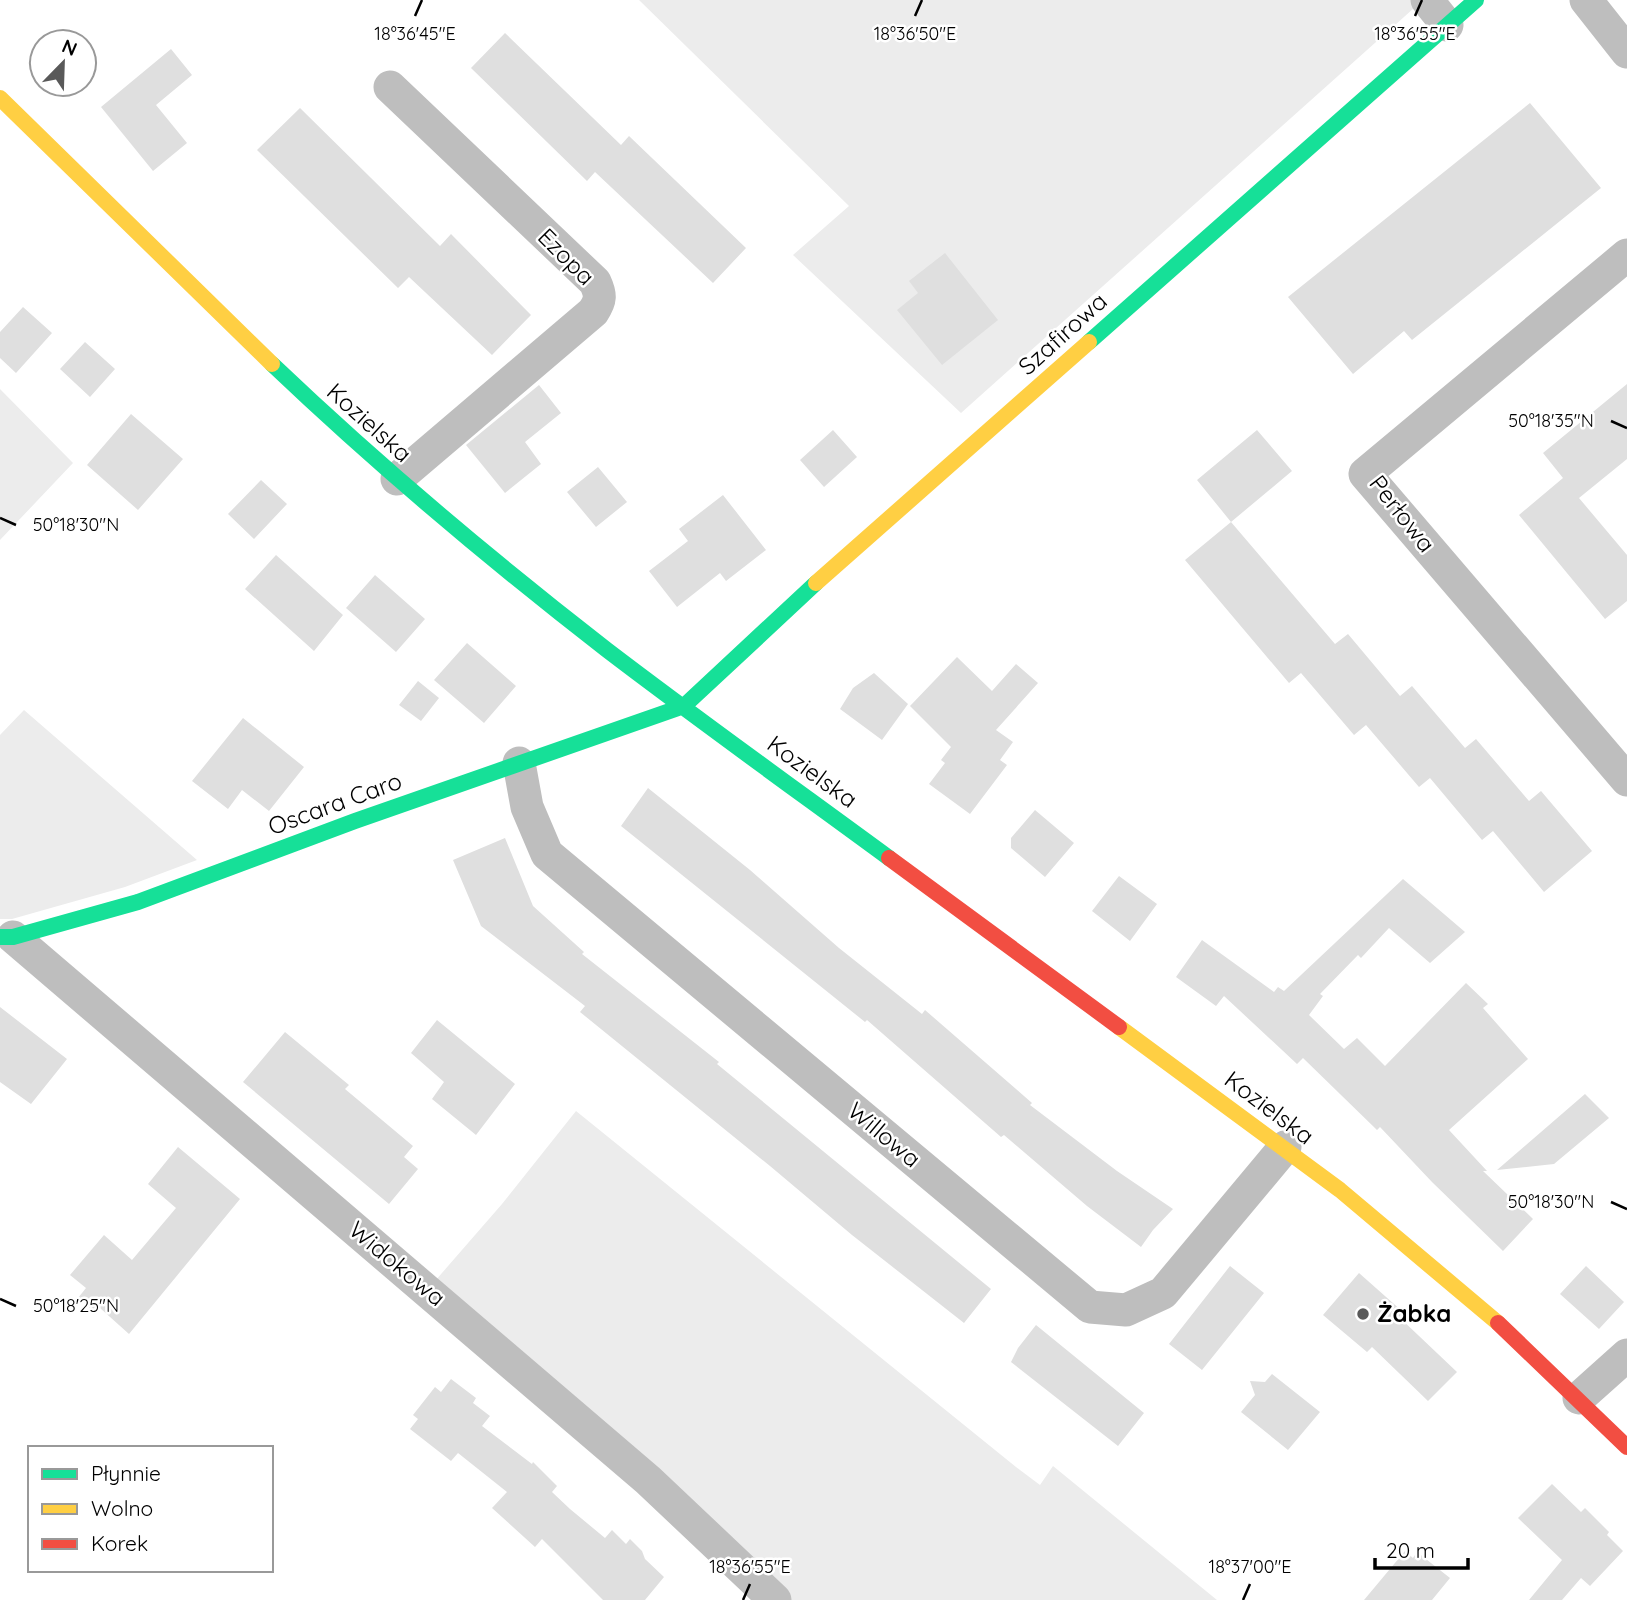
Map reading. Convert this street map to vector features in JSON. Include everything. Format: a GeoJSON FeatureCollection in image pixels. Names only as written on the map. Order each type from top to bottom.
{"type":"FeatureCollection","features":[{"type":"Feature","properties":{"kind":"street","name":"Szafirowa"},"geometry":{"type":"LineString","coordinates":[[684,706],[1437,13],[1476,0]]}},
{"type":"Feature","properties":{"kind":"street"},"geometry":{"type":"LineString","coordinates":[[1586,0],[1627,52]]}},
{"type":"Feature","properties":{"kind":"street","name":"Ezopa"},"geometry":{"type":"LineString","coordinates":[[390,87],[595,282],[601,294],[593,312],[397,479]]}},
{"type":"Feature","properties":{"kind":"street","name":"Kozielska"},"geometry":{"type":"LineString","coordinates":[[0,98],[281,373],[397,479],[502,568],[610,652],[1285,1147],[1391,1230],[1458,1287],[1579,1398],[1627,1447]]}},
{"type":"Feature","properties":{"kind":"street","name":"Perłowa"},"geometry":{"type":"LineString","coordinates":[[1627,255],[1365,474],[1627,780]]}},
{"type":"Feature","properties":{"kind":"street","name":"Oscara Caro"},"geometry":{"type":"LineString","coordinates":[[6,937],[138,902],[184,883],[684,706]]}},
{"type":"Feature","properties":{"kind":"street","name":"Willowa"},"geometry":{"type":"LineString","coordinates":[[519,763],[527,807],[547,854],[1090,1307],[1126,1310],[1163,1293],[1285,1147]]}},
{"type":"Feature","properties":{"kind":"street","name":"Widokowa"},"geometry":{"type":"LineString","coordinates":[[6,937],[648,1480],[775,1600]]}},
{"type":"Feature","properties":{"kind":"street"},"geometry":{"type":"LineString","coordinates":[[1579,1398],[1627,1355]]}},
{"type":"Feature","properties":{"kind":"shaded area"},"geometry":{"type":"Polygon","coordinates":[[[639,0],[1423,0],[961,413],[793,255],[849,206],[639,0]]]}},
{"type":"Feature","properties":{"kind":"shaded area"},"geometry":{"type":"Polygon","coordinates":[[[0,389],[73,463],[0,540],[0,389]]]}},
{"type":"Feature","properties":{"kind":"shaded area"},"geometry":{"type":"Polygon","coordinates":[[[24,710],[197,860],[125,887],[12,919],[0,919],[0,735],[24,710]]]}},
{"type":"Feature","properties":{"kind":"shaded area"},"geometry":{"type":"Polygon","coordinates":[[[576,1111],[1016,1467],[1040,1485],[1053,1466],[1217,1600],[791,1600],[659,1477],[435,1281],[502,1204],[576,1111]]]}},
{"type":"Feature","properties":{"kind":"building"},"geometry":{"type":"Polygon","coordinates":[[[505,33],[621,145],[629,136],[746,248],[713,283],[595,172],[587,181],[471,68],[505,33]]]}},
{"type":"Feature","properties":{"kind":"building"},"geometry":{"type":"Polygon","coordinates":[[[171,49],[192,75],[156,105],[187,143],[153,171],[101,107],[171,49]]]}},
{"type":"Feature","properties":{"kind":"building"},"geometry":{"type":"Polygon","coordinates":[[[1530,103],[1601,188],[1412,340],[1404,331],[1353,374],[1288,297],[1530,103]]]}},
{"type":"Feature","properties":{"kind":"building"},"geometry":{"type":"Polygon","coordinates":[[[300,108],[440,246],[451,234],[531,315],[492,355],[409,277],[398,288],[257,150],[300,108]]]}},
{"type":"Feature","properties":{"kind":"building"},"geometry":{"type":"Polygon","coordinates":[[[945,253],[998,320],[942,365],[897,310],[918,293],[909,281],[945,253]]]}},
{"type":"Feature","properties":{"kind":"building"},"geometry":{"type":"Polygon","coordinates":[[[23,307],[52,333],[16,373],[0,358],[0,332],[23,307]]]}},
{"type":"Feature","properties":{"kind":"building"},"geometry":{"type":"Polygon","coordinates":[[[85,342],[115,369],[90,397],[60,369],[85,342]]]}},
{"type":"Feature","properties":{"kind":"building"},"geometry":{"type":"Polygon","coordinates":[[[1627,384],[1627,459],[1579,498],[1627,555],[1627,601],[1605,619],[1519,515],[1563,478],[1543,453],[1627,384]]]}},
{"type":"Feature","properties":{"kind":"building"},"geometry":{"type":"Polygon","coordinates":[[[539,385],[561,413],[525,442],[541,464],[505,493],[466,445],[539,385]]]}},
{"type":"Feature","properties":{"kind":"building"},"geometry":{"type":"Polygon","coordinates":[[[131,414],[183,459],[138,510],[87,465],[131,414]]]}},
{"type":"Feature","properties":{"kind":"building"},"geometry":{"type":"Polygon","coordinates":[[[833,430],[857,457],[824,487],[800,460],[833,430]]]}},
{"type":"Feature","properties":{"kind":"building"},"geometry":{"type":"Polygon","coordinates":[[[1257,430],[1292,471],[1231,522],[1197,480],[1257,430]]]}},
{"type":"Feature","properties":{"kind":"building"},"geometry":{"type":"Polygon","coordinates":[[[598,467],[627,502],[596,527],[567,492],[598,467]]]}},
{"type":"Feature","properties":{"kind":"building"},"geometry":{"type":"Polygon","coordinates":[[[261,480],[287,504],[254,539],[228,514],[261,480]]]}},
{"type":"Feature","properties":{"kind":"building"},"geometry":{"type":"Polygon","coordinates":[[[723,495],[766,550],[726,581],[720,573],[677,607],[649,571],[688,541],[679,529],[723,495]]]}},
{"type":"Feature","properties":{"kind":"building"},"geometry":{"type":"Polygon","coordinates":[[[1231,522],[1335,644],[1348,634],[1400,696],[1412,686],[1465,748],[1476,739],[1529,801],[1541,791],[1592,851],[1544,892],[1493,831],[1482,840],[1430,778],[1419,787],[1366,725],[1354,735],[1301,673],[1289,683],[1185,560],[1231,522]]]}},
{"type":"Feature","properties":{"kind":"building"},"geometry":{"type":"Polygon","coordinates":[[[276,555],[343,615],[314,651],[245,589],[276,555]]]}},
{"type":"Feature","properties":{"kind":"building"},"geometry":{"type":"Polygon","coordinates":[[[375,575],[425,619],[396,652],[346,608],[375,575]]]}},
{"type":"Feature","properties":{"kind":"building"},"geometry":{"type":"Polygon","coordinates":[[[467,643],[516,686],[484,723],[434,680],[467,643]]]}},
{"type":"Feature","properties":{"kind":"building"},"geometry":{"type":"Polygon","coordinates":[[[957,657],[992,691],[1016,664],[1038,683],[996,730],[1013,742],[1000,760],[1007,765],[970,814],[929,784],[945,763],[941,760],[951,747],[910,706],[957,657]]]}},
{"type":"Feature","properties":{"kind":"building"},"geometry":{"type":"Polygon","coordinates":[[[874,673],[908,704],[882,740],[840,709],[853,688],[874,673]]]}},
{"type":"Feature","properties":{"kind":"building"},"geometry":{"type":"Polygon","coordinates":[[[418,681],[439,698],[421,721],[399,705],[418,681]]]}},
{"type":"Feature","properties":{"kind":"building"},"geometry":{"type":"Polygon","coordinates":[[[243,718],[304,767],[269,811],[242,790],[228,809],[192,781],[243,718]]]}},
{"type":"Feature","properties":{"kind":"building"},"geometry":{"type":"Polygon","coordinates":[[[648,788],[750,870],[839,948],[922,1014],[925,1010],[1032,1103],[1030,1105],[1117,1171],[1173,1209],[1141,1247],[1087,1206],[1004,1135],[1001,1137],[867,1020],[865,1022],[621,826],[648,788]]]}},
{"type":"Feature","properties":{"kind":"building"},"geometry":{"type":"Polygon","coordinates":[[[1035,810],[1074,843],[1045,877],[1011,848],[1011,838],[1035,810]]]}},
{"type":"Feature","properties":{"kind":"building"},"geometry":{"type":"Polygon","coordinates":[[[505,838],[533,906],[584,952],[582,954],[719,1062],[717,1064],[991,1289],[964,1323],[852,1235],[580,1012],[585,1006],[481,926],[453,860],[505,838]]]}},
{"type":"Feature","properties":{"kind":"building"},"geometry":{"type":"Polygon","coordinates":[[[1119,876],[1157,904],[1130,941],[1092,911],[1119,876]]]}},
{"type":"Feature","properties":{"kind":"building"},"geometry":{"type":"Polygon","coordinates":[[[1403,879],[1465,932],[1430,963],[1389,928],[1361,958],[1358,955],[1320,994],[1323,996],[1309,1015],[1344,1049],[1357,1038],[1385,1066],[1466,983],[1488,1004],[1483,1008],[1528,1059],[1449,1130],[1487,1171],[1483,1171],[1533,1219],[1503,1251],[1380,1127],[1377,1130],[1303,1058],[1297,1064],[1224,996],[1216,1006],[1176,977],[1202,940],[1274,992],[1278,987],[1284,991],[1403,879]]]}},
{"type":"Feature","properties":{"kind":"building"},"geometry":{"type":"Polygon","coordinates":[[[0,1007],[67,1059],[31,1104],[0,1082],[0,1007]]]}},
{"type":"Feature","properties":{"kind":"building"},"geometry":{"type":"Polygon","coordinates":[[[437,1020],[515,1084],[476,1135],[432,1099],[444,1082],[411,1053],[437,1020]]]}},
{"type":"Feature","properties":{"kind":"building"},"geometry":{"type":"Polygon","coordinates":[[[285,1032],[349,1085],[345,1089],[413,1146],[404,1157],[418,1169],[389,1204],[243,1082],[285,1032]]]}},
{"type":"Feature","properties":{"kind":"building"},"geometry":{"type":"Polygon","coordinates":[[[1585,1094],[1609,1118],[1554,1164],[1497,1170],[1585,1094]]]}},
{"type":"Feature","properties":{"kind":"building"},"geometry":{"type":"Polygon","coordinates":[[[178,1147],[240,1199],[129,1334],[100,1308],[96,1313],[78,1298],[86,1288],[70,1275],[104,1235],[132,1260],[176,1208],[148,1184],[178,1147]]]}},
{"type":"Feature","properties":{"kind":"building"},"geometry":{"type":"Polygon","coordinates":[[[1230,1266],[1264,1293],[1202,1370],[1169,1344],[1230,1266]]]}},
{"type":"Feature","properties":{"kind":"building"},"geometry":{"type":"Polygon","coordinates":[[[1586,1266],[1624,1302],[1599,1329],[1560,1294],[1586,1266]]]}},
{"type":"Feature","properties":{"kind":"building"},"geometry":{"type":"Polygon","coordinates":[[[1359,1273],[1403,1312],[1399,1317],[1457,1372],[1428,1401],[1372,1347],[1367,1352],[1323,1315],[1359,1273]]]}},
{"type":"Feature","properties":{"kind":"building"},"geometry":{"type":"Polygon","coordinates":[[[1036,1325],[1144,1413],[1118,1446],[1011,1362],[1036,1325]]]}},
{"type":"Feature","properties":{"kind":"building"},"geometry":{"type":"Polygon","coordinates":[[[1272,1374],[1320,1412],[1288,1450],[1241,1412],[1255,1395],[1250,1381],[1265,1382],[1272,1374]]]}},
{"type":"Feature","properties":{"kind":"building"},"geometry":{"type":"Polygon","coordinates":[[[451,1379],[476,1398],[473,1403],[490,1416],[482,1426],[532,1464],[533,1462],[557,1486],[552,1492],[570,1509],[605,1538],[612,1530],[626,1544],[630,1539],[642,1551],[645,1559],[664,1577],[645,1600],[603,1600],[542,1539],[535,1547],[492,1508],[507,1492],[458,1453],[451,1461],[410,1429],[418,1419],[413,1415],[435,1387],[441,1392],[451,1379]]]}},
{"type":"Feature","properties":{"kind":"building"},"geometry":{"type":"Polygon","coordinates":[[[1552,1484],[1581,1512],[1585,1508],[1623,1551],[1590,1586],[1581,1578],[1562,1600],[1529,1600],[1562,1560],[1518,1518],[1552,1484]]]}},
{"type":"Feature","properties":{"kind":"building"},"geometry":{"type":"Polygon","coordinates":[[[1405,1551],[1413,1558],[1417,1552],[1450,1578],[1432,1600],[1364,1600],[1405,1551]]]}},
{"type":"Feature","properties":{"kind":"traffic: fast"},"geometry":{"type":"LineString","coordinates":[[1089,342],[1476,0]]}},
{"type":"Feature","properties":{"kind":"traffic: fast"},"geometry":{"type":"LineString","coordinates":[[272,364],[394,476],[564,616],[677,703],[889,858]]}},
{"type":"Feature","properties":{"kind":"traffic: fast"},"geometry":{"type":"LineString","coordinates":[[0,937],[13,937],[138,902],[355,821],[684,706],[816,583]]}},
{"type":"Feature","properties":{"kind":"traffic: slow"},"geometry":{"type":"LineString","coordinates":[[0,98],[272,364]]}},
{"type":"Feature","properties":{"kind":"traffic: slow"},"geometry":{"type":"LineString","coordinates":[[816,583],[1089,342]]}},
{"type":"Feature","properties":{"kind":"traffic: slow"},"geometry":{"type":"LineString","coordinates":[[1119,1027],[1340,1190],[1498,1323]]}},
{"type":"Feature","properties":{"kind":"traffic: jam"},"geometry":{"type":"LineString","coordinates":[[889,858],[1119,1027]]}},
{"type":"Feature","properties":{"kind":"traffic: jam"},"geometry":{"type":"LineString","coordinates":[[1498,1323],[1627,1447]]}},
{"type":"Feature","properties":{"kind":"place","name":"Żabka"},"geometry":{"type":"Point","coordinates":[1363,1314]}}]}
